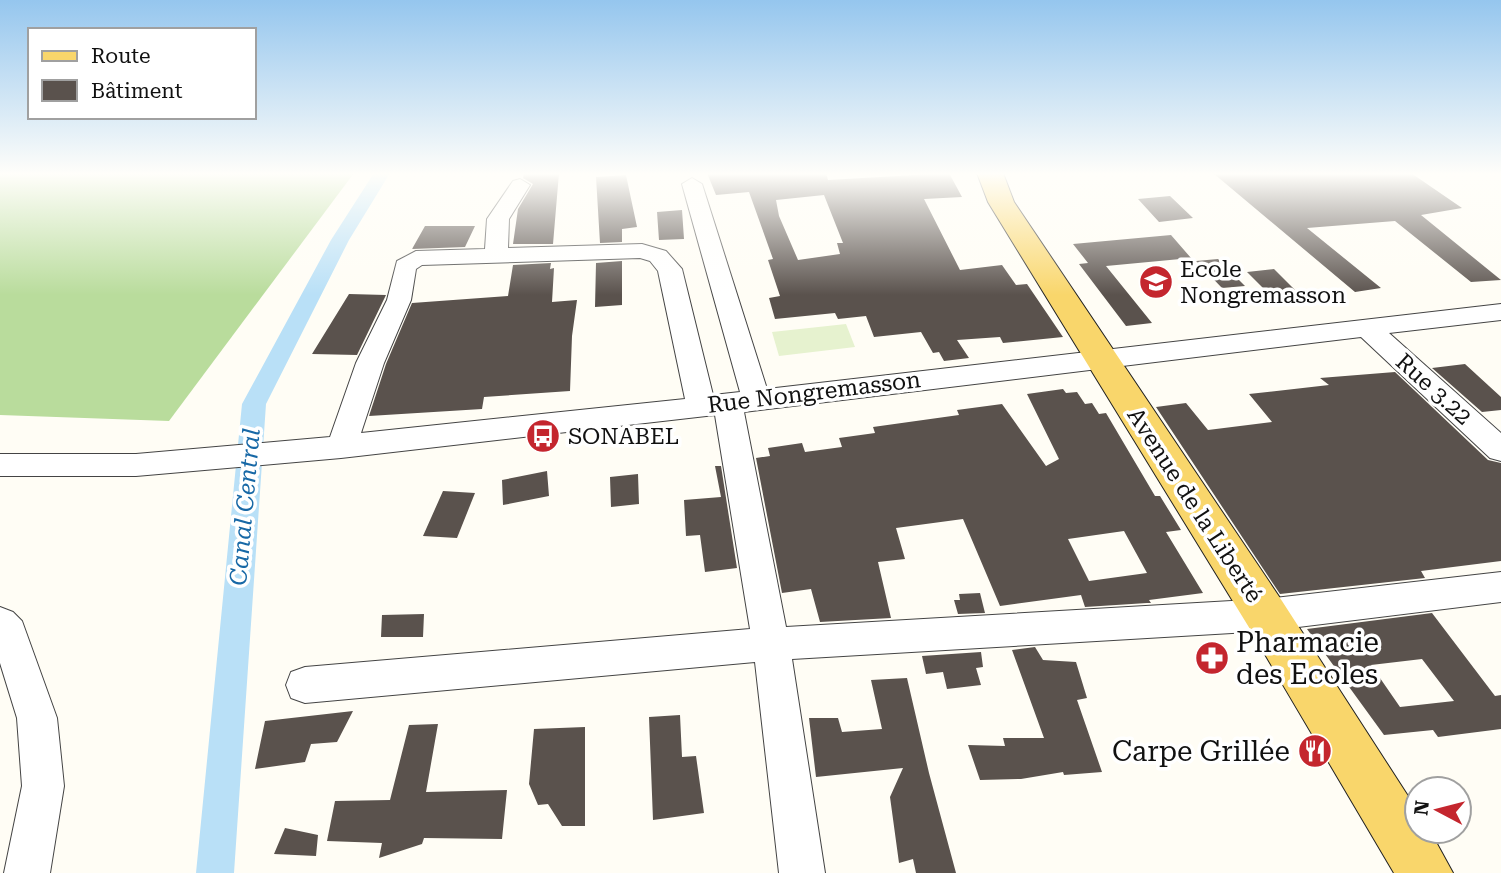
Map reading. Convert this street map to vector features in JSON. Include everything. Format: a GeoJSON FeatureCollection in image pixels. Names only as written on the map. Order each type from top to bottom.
{"type":"FeatureCollection","features":[{"type":"Feature","properties":{"kind":"main road","name":"Avenue de la Liberté"},"geometry":{"type":"LineString","coordinates":[[1008,214],[1266,615],[1425,873]]}},
{"type":"Feature","properties":{"kind":"street"},"geometry":{"type":"LineString","coordinates":[[496,254],[498,219],[501,214]]}},
{"type":"Feature","properties":{"kind":"street"},"geometry":{"type":"LineString","coordinates":[[697,214],[771,644],[802,873]]}},
{"type":"Feature","properties":{"kind":"street"},"geometry":{"type":"LineString","coordinates":[[341,447],[370,363],[399,300],[405,266],[410,261],[496,254],[642,251],[658,256],[670,269],[728,403]]}},
{"type":"Feature","properties":{"kind":"street","name":"Rue Nongremasson"},"geometry":{"type":"LineString","coordinates":[[0,465],[136,465],[341,447],[1501,312]]}},
{"type":"Feature","properties":{"kind":"street","name":"Rue 3.22"},"geometry":{"type":"LineString","coordinates":[[1367,328],[1501,450]]}},
{"type":"Feature","properties":{"kind":"street"},"geometry":{"type":"LineString","coordinates":[[305,685],[771,644],[1266,615],[1501,587]]}},
{"type":"Feature","properties":{"kind":"street"},"geometry":{"type":"LineString","coordinates":[[0,624],[9,633],[37,718],[43,786],[27,873]]}},
{"type":"Feature","properties":{"kind":"green space"},"geometry":{"type":"Polygon","coordinates":[[[0,214],[324,214],[169,421],[0,415],[0,214]]]}},
{"type":"Feature","properties":{"kind":"green space"},"geometry":{"type":"Polygon","coordinates":[[[846,324],[855,347],[779,356],[772,332],[846,324]]]}},
{"type":"Feature","properties":{"kind":"building"},"geometry":{"type":"Polygon","coordinates":[[[517,214],[556,214],[553,244],[513,244],[517,214]]]}},
{"type":"Feature","properties":{"kind":"building"},"geometry":{"type":"Polygon","coordinates":[[[598,214],[634,214],[637,227],[622,229],[622,242],[600,243],[598,214]]]}},
{"type":"Feature","properties":{"kind":"building"},"geometry":{"type":"Polygon","coordinates":[[[657,214],[682,214],[684,239],[659,240],[657,214]]]}},
{"type":"Feature","properties":{"kind":"building"},"geometry":{"type":"Polygon","coordinates":[[[757,214],[779,214],[798,260],[840,254],[837,243],[843,243],[831,214],[931,214],[960,270],[1002,265],[1016,285],[1027,284],[1063,337],[1003,343],[1000,337],[957,340],[969,358],[944,361],[939,352],[933,353],[921,332],[874,337],[866,316],[838,319],[835,313],[775,319],[769,298],[780,296],[768,260],[773,259],[757,214]]]}},
{"type":"Feature","properties":{"kind":"building"},"geometry":{"type":"Polygon","coordinates":[[[1151,214],[1189,214],[1193,218],[1159,222],[1151,214]]]}},
{"type":"Feature","properties":{"kind":"building"},"geometry":{"type":"Polygon","coordinates":[[[1262,214],[1428,214],[1421,215],[1501,280],[1471,282],[1395,221],[1307,228],[1381,288],[1355,292],[1262,214]]]}},
{"type":"Feature","properties":{"kind":"building"},"geometry":{"type":"Polygon","coordinates":[[[425,226],[475,226],[465,247],[412,249],[425,226]]]}},
{"type":"Feature","properties":{"kind":"building"},"geometry":{"type":"Polygon","coordinates":[[[1171,235],[1191,258],[1106,266],[1152,323],[1126,326],[1079,264],[1088,263],[1073,244],[1171,235]]]}},
{"type":"Feature","properties":{"kind":"building"},"geometry":{"type":"Polygon","coordinates":[[[1218,259],[1245,286],[1222,288],[1196,261],[1218,259]]]}},
{"type":"Feature","properties":{"kind":"building"},"geometry":{"type":"Polygon","coordinates":[[[622,261],[622,305],[595,307],[596,263],[622,261]]]}},
{"type":"Feature","properties":{"kind":"building"},"geometry":{"type":"Polygon","coordinates":[[[551,263],[550,269],[554,268],[552,302],[577,300],[572,336],[570,391],[484,397],[482,409],[369,416],[386,364],[412,303],[508,296],[513,265],[551,263]]]}},
{"type":"Feature","properties":{"kind":"building"},"geometry":{"type":"Polygon","coordinates":[[[1274,269],[1295,290],[1267,292],[1247,272],[1274,269]]]}},
{"type":"Feature","properties":{"kind":"building"},"geometry":{"type":"Polygon","coordinates":[[[349,294],[386,295],[357,355],[312,354],[349,294]]]}},
{"type":"Feature","properties":{"kind":"building"},"geometry":{"type":"Polygon","coordinates":[[[1465,364],[1501,397],[1501,410],[1482,412],[1432,368],[1465,364]]]}},
{"type":"Feature","properties":{"kind":"building"},"geometry":{"type":"Polygon","coordinates":[[[1395,372],[1488,460],[1501,463],[1501,561],[1421,571],[1425,578],[1280,594],[1156,407],[1186,403],[1208,430],[1272,422],[1249,394],[1329,385],[1320,378],[1395,372]]]}},
{"type":"Feature","properties":{"kind":"building"},"geometry":{"type":"Polygon","coordinates":[[[1063,389],[1066,393],[1077,392],[1085,404],[1092,403],[1099,414],[1106,413],[1155,496],[1160,496],[1181,530],[1166,532],[1203,593],[1149,600],[1151,603],[1085,607],[1081,595],[1000,606],[963,519],[896,528],[905,559],[878,562],[891,618],[820,622],[811,589],[782,593],[756,458],[770,456],[768,448],[802,443],[805,452],[842,447],[839,438],[875,433],[873,427],[959,415],[957,410],[1002,404],[1046,466],[1059,459],[1027,394],[1063,389]],[[1124,531],[1068,539],[1089,581],[1147,573],[1124,531]]]}},
{"type":"Feature","properties":{"kind":"building"},"geometry":{"type":"Polygon","coordinates":[[[715,466],[721,466],[737,568],[705,572],[700,535],[686,536],[684,500],[721,497],[715,466]]]}},
{"type":"Feature","properties":{"kind":"building"},"geometry":{"type":"Polygon","coordinates":[[[547,471],[549,496],[503,505],[502,480],[547,471]]]}},
{"type":"Feature","properties":{"kind":"building"},"geometry":{"type":"Polygon","coordinates":[[[638,474],[639,504],[611,507],[610,477],[638,474]]]}},
{"type":"Feature","properties":{"kind":"building"},"geometry":{"type":"Polygon","coordinates":[[[443,491],[475,493],[457,538],[423,536],[443,491]]]}},
{"type":"Feature","properties":{"kind":"building"},"geometry":{"type":"Polygon","coordinates":[[[980,593],[985,613],[958,614],[954,600],[960,600],[959,594],[980,593]]]}},
{"type":"Feature","properties":{"kind":"building"},"geometry":{"type":"Polygon","coordinates":[[[1432,613],[1495,696],[1501,695],[1501,729],[1438,737],[1433,730],[1384,735],[1307,629],[1432,613]],[[1422,659],[1371,665],[1400,707],[1454,701],[1422,659]]]}},
{"type":"Feature","properties":{"kind":"building"},"geometry":{"type":"Polygon","coordinates":[[[424,614],[423,637],[381,637],[382,615],[424,614]]]}},
{"type":"Feature","properties":{"kind":"building"},"geometry":{"type":"Polygon","coordinates":[[[1035,647],[1043,660],[1076,662],[1087,698],[1077,700],[1102,772],[1064,775],[1063,772],[1021,779],[980,780],[968,745],[1005,746],[1003,738],[1044,738],[1012,650],[1035,647]]]}},
{"type":"Feature","properties":{"kind":"building"},"geometry":{"type":"Polygon","coordinates":[[[981,652],[983,667],[976,668],[981,685],[947,689],[943,672],[926,674],[922,656],[981,652]]]}},
{"type":"Feature","properties":{"kind":"building"},"geometry":{"type":"Polygon","coordinates":[[[907,678],[956,873],[916,873],[913,859],[899,863],[890,797],[903,768],[816,777],[809,718],[838,718],[842,732],[882,729],[871,680],[907,678]]]}},
{"type":"Feature","properties":{"kind":"building"},"geometry":{"type":"Polygon","coordinates":[[[353,711],[337,742],[311,744],[305,762],[255,769],[265,721],[353,711]]]}},
{"type":"Feature","properties":{"kind":"building"},"geometry":{"type":"Polygon","coordinates":[[[680,715],[682,757],[696,756],[704,813],[653,820],[649,717],[680,715]]]}},
{"type":"Feature","properties":{"kind":"building"},"geometry":{"type":"Polygon","coordinates":[[[438,724],[426,792],[507,790],[502,839],[424,838],[422,844],[379,858],[382,843],[327,841],[335,801],[390,800],[409,725],[438,724]]]}},
{"type":"Feature","properties":{"kind":"building"},"geometry":{"type":"Polygon","coordinates":[[[585,727],[585,826],[562,826],[548,804],[538,805],[529,784],[534,729],[585,727]]]}},
{"type":"Feature","properties":{"kind":"building"},"geometry":{"type":"Polygon","coordinates":[[[285,828],[318,835],[316,856],[274,854],[285,828]]]}},
{"type":"Feature","properties":{"kind":"waterway","name":"Canal Central"},"geometry":{"type":"LineString","coordinates":[[215,873],[254,404],[356,214]]}},
{"type":"Feature","properties":{"kind":"place","name":"Ecole Nongremasson"},"geometry":{"type":"Point","coordinates":[1156,282]}},
{"type":"Feature","properties":{"kind":"place","name":"SONABEL"},"geometry":{"type":"Point","coordinates":[543,436]}},
{"type":"Feature","properties":{"kind":"place","name":"Pharmacie des Ecoles"},"geometry":{"type":"Point","coordinates":[1212,658]}},
{"type":"Feature","properties":{"kind":"place","name":"Carpe Grillée"},"geometry":{"type":"Point","coordinates":[1315,751]}}]}
